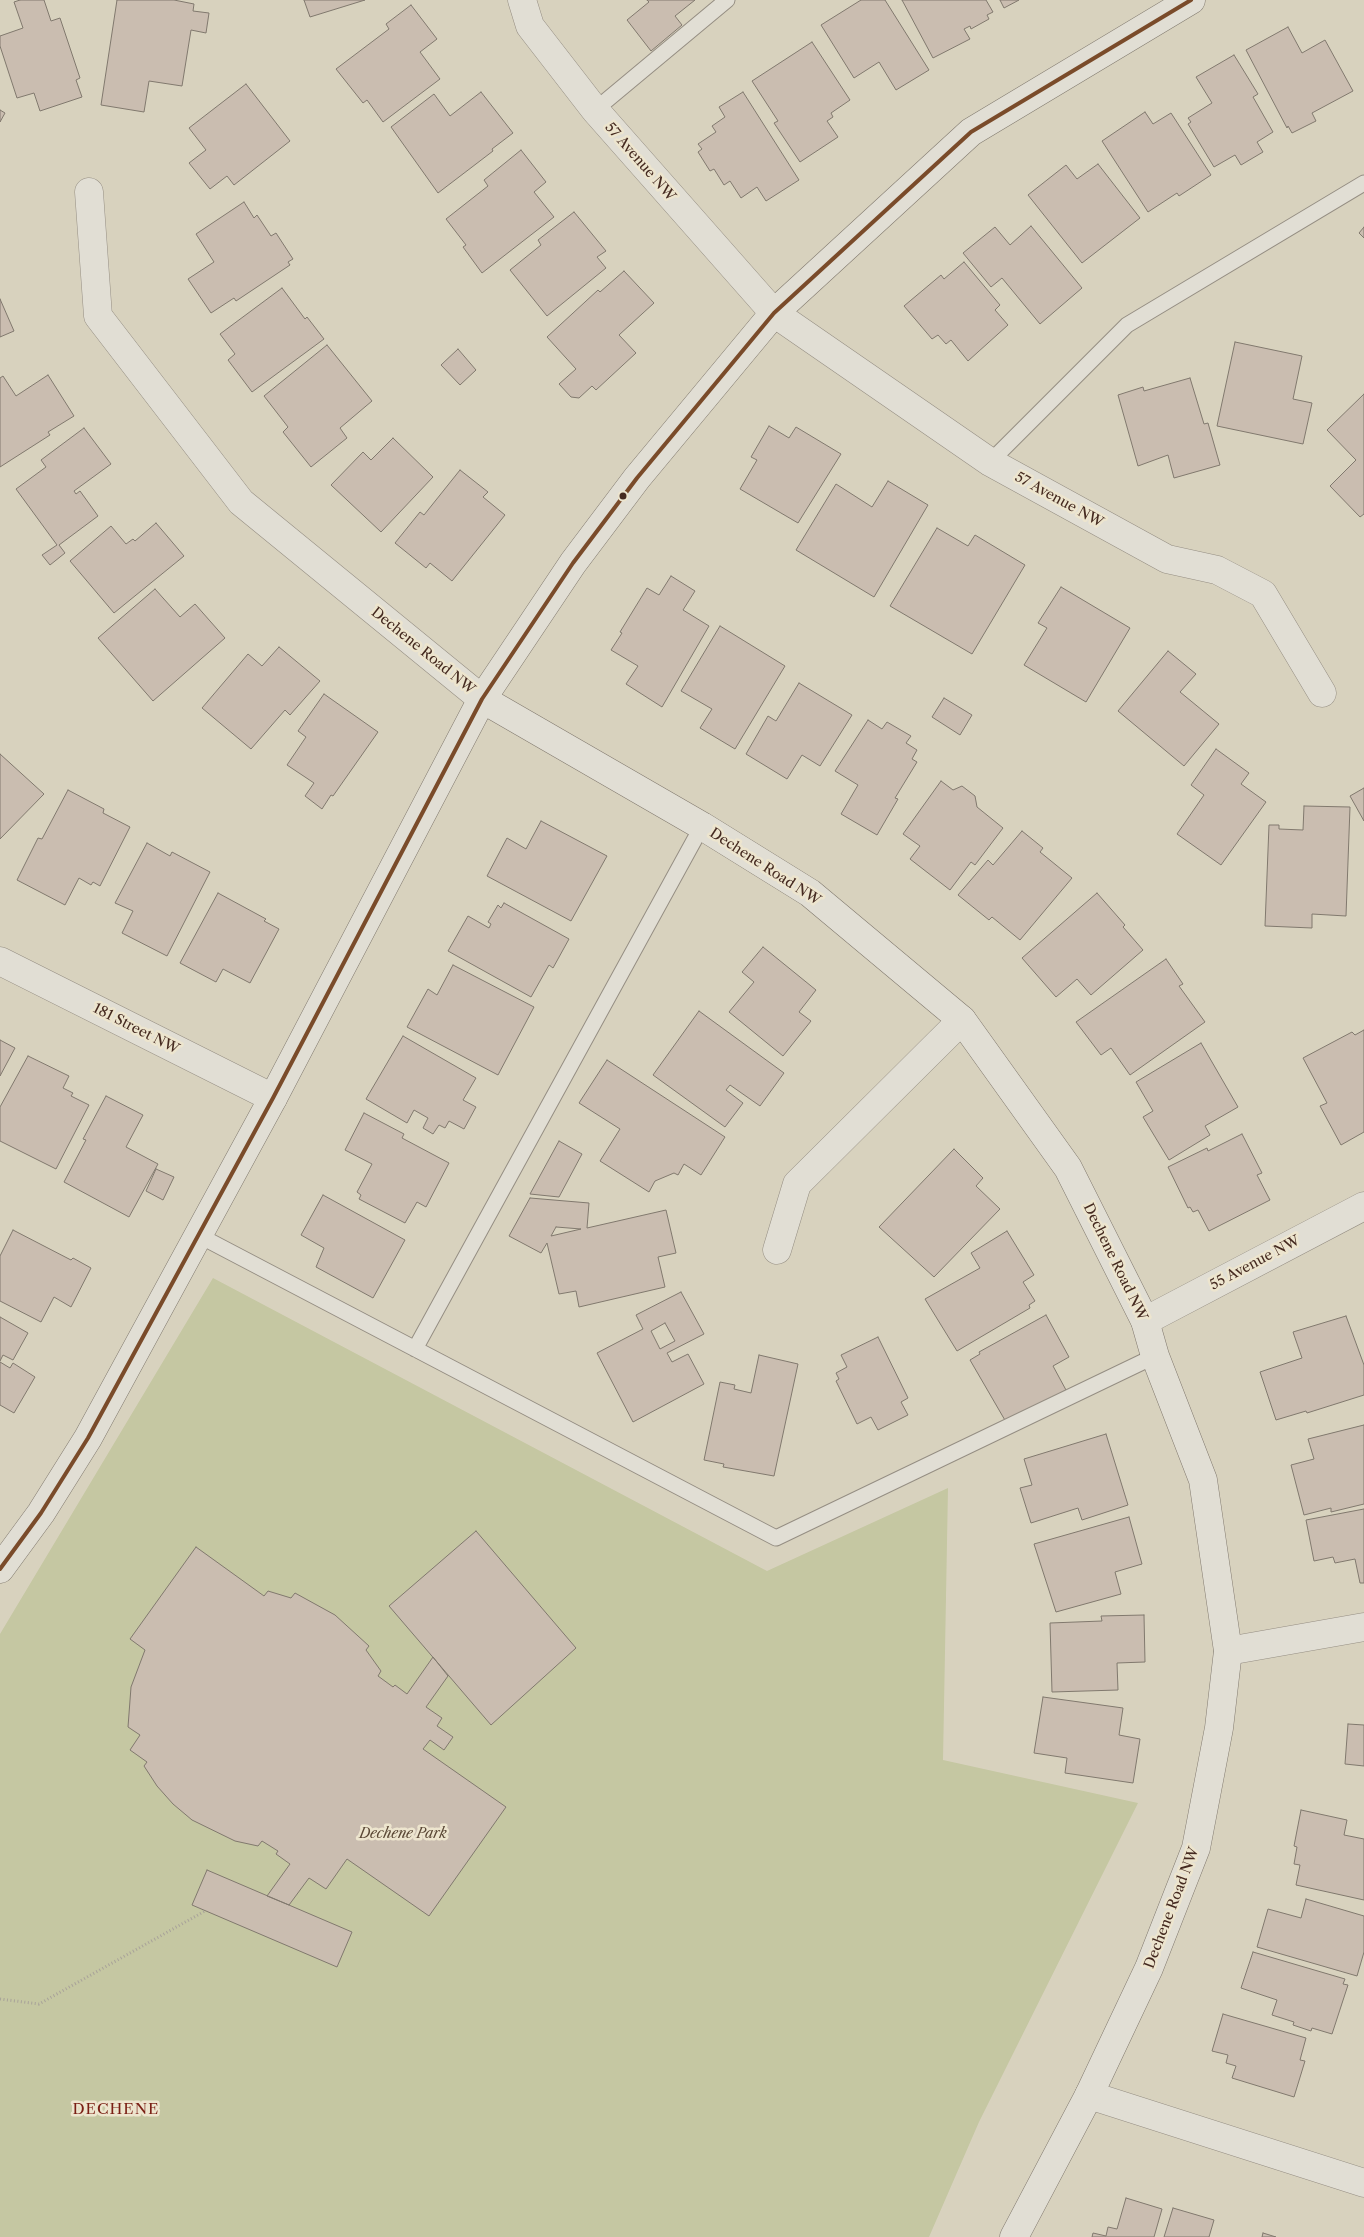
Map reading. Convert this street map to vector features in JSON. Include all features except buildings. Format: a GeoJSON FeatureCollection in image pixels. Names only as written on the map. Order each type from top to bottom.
{"type":"FeatureCollection","features":[{"type":"Feature","properties":{"kind":"street","name":"57 Avenue NW"},"geometry":{"type":"LineString","coordinates":[[522,0],[530,26],[595,110],[774,313],[990,462],[1167,559],[1217,570],[1263,594],[1322,693]]}},
{"type":"Feature","properties":{"kind":"street"},"geometry":{"type":"LineString","coordinates":[[0,1569],[41,1513],[88,1438],[273,1098],[482,699],[573,563],[631,486],[774,313],[971,132],[1190,0]]}},
{"type":"Feature","properties":{"kind":"street","name":"Dechene Road NW"},"geometry":{"type":"LineString","coordinates":[[89,192],[98,316],[241,502],[482,699],[702,826],[810,893],[962,1020],[1068,1168],[1145,1321],[1155,1356],[1203,1480],[1228,1651],[1219,1728],[1196,1848],[1149,1968],[1088,2095],[1014,2237]]}},
{"type":"Feature","properties":{"kind":"street","name":"181 Street NW"},"geometry":{"type":"LineString","coordinates":[[0,961],[273,1098]]}},
{"type":"Feature","properties":{"kind":"street"},"geometry":{"type":"LineString","coordinates":[[777,1250],[797,1184],[962,1020]]}},
{"type":"Feature","properties":{"kind":"street","name":"55 Avenue NW"},"geometry":{"type":"LineString","coordinates":[[1145,1321],[1364,1206]]}},
{"type":"Feature","properties":{"kind":"street"},"geometry":{"type":"LineString","coordinates":[[1228,1651],[1364,1627]]}},
{"type":"Feature","properties":{"kind":"street"},"geometry":{"type":"LineString","coordinates":[[1088,2095],[1364,2183]]}},
{"type":"Feature","properties":{"kind":"lane"},"geometry":{"type":"LineString","coordinates":[[595,110],[727,0]]}},
{"type":"Feature","properties":{"kind":"lane"},"geometry":{"type":"LineString","coordinates":[[990,462],[1126,325],[1364,183]]}},
{"type":"Feature","properties":{"kind":"lane"},"geometry":{"type":"LineString","coordinates":[[416,1349],[702,826]]}},
{"type":"Feature","properties":{"kind":"lane"},"geometry":{"type":"LineString","coordinates":[[198,1235],[776,1538],[1155,1356]]}},
{"type":"Feature","properties":{"kind":"path"},"geometry":{"type":"LineString","coordinates":[[0,1999],[39,2004],[205,1910]]}},
{"type":"Feature","properties":{"kind":"green space","name":"Dechene Park"},"geometry":{"type":"Polygon","coordinates":[[[213,1278],[767,1571],[948,1488],[943,1760],[1138,1803],[979,2122],[929,2237],[0,2237],[0,1634],[213,1278]]]}},
{"type":"Feature","properties":{"kind":"transit line"},"geometry":{"type":"LineString","coordinates":[[0,1569],[41,1513],[88,1438],[273,1098],[482,699],[573,563],[637,478],[774,313],[971,132],[1191,0]]}},
{"type":"Feature","properties":{"kind":"district","name":"DECHENE"},"geometry":{"type":"Point","coordinates":[116,2110]}}]}
